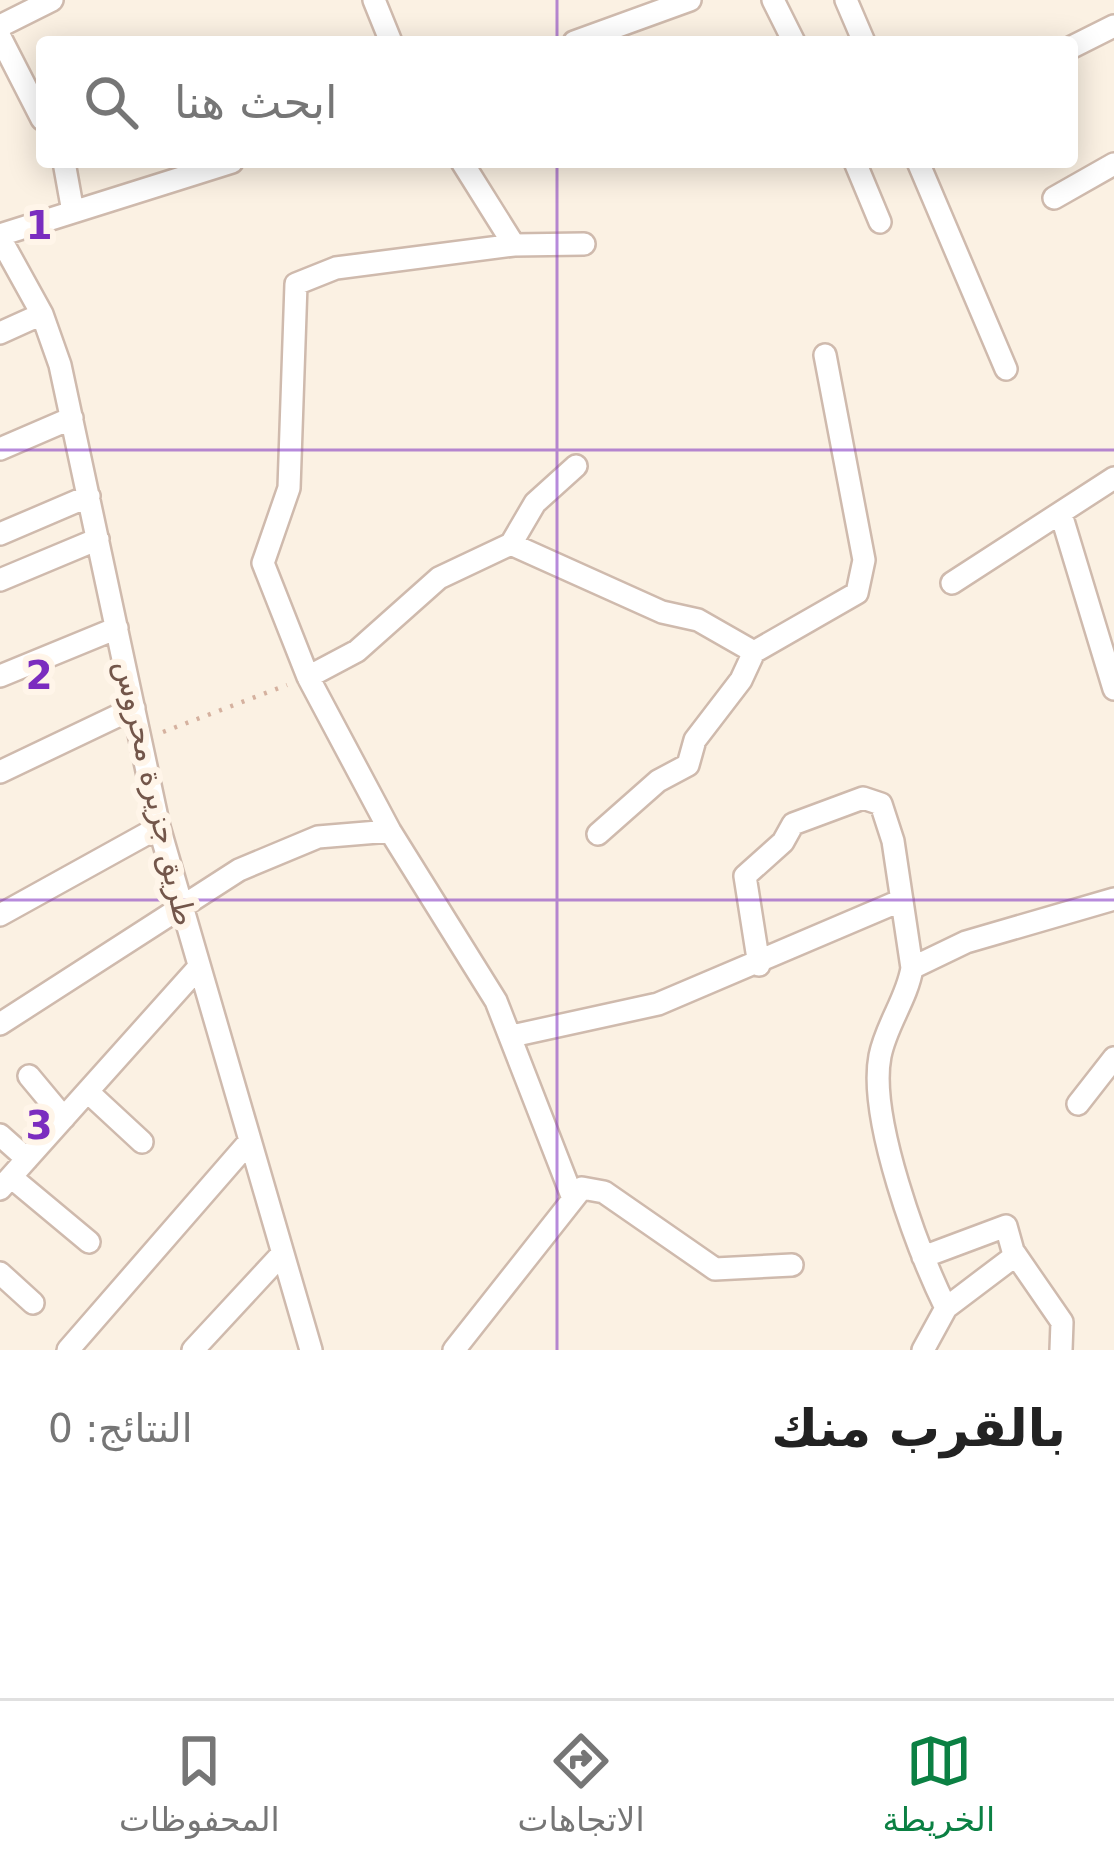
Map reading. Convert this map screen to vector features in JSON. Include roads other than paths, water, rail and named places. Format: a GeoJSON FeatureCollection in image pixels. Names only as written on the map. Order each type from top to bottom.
{"type":"FeatureCollection","features":[{"type":"Feature","properties":{"kind":"street"},"geometry":{"type":"LineString","coordinates":[[0,26],[52,0]]}},
{"type":"Feature","properties":{"kind":"street"},"geometry":{"type":"LineString","coordinates":[[374,0],[389,36]]}},
{"type":"Feature","properties":{"kind":"street"},"geometry":{"type":"LineString","coordinates":[[591,36],[690,0]]}},
{"type":"Feature","properties":{"kind":"street"},"geometry":{"type":"LineString","coordinates":[[772,0],[791,36]]}},
{"type":"Feature","properties":{"kind":"street"},"geometry":{"type":"LineString","coordinates":[[846,0],[861,36]]}},
{"type":"Feature","properties":{"kind":"street"},"geometry":{"type":"LineString","coordinates":[[1078,43],[1114,26]]}},
{"type":"Feature","properties":{"kind":"street"},"geometry":{"type":"LineString","coordinates":[[0,37],[36,106]]}},
{"type":"Feature","properties":{"kind":"street"},"geometry":{"type":"LineString","coordinates":[[1054,198],[1114,164]]}},
{"type":"Feature","properties":{"kind":"street"},"geometry":{"type":"LineString","coordinates":[[65,168],[73,212]]}},
{"type":"Feature","properties":{"kind":"street"},"geometry":{"type":"LineString","coordinates":[[0,236],[73,212],[162,173],[194,168]]}},
{"type":"Feature","properties":{"kind":"street"},"geometry":{"type":"LineString","coordinates":[[466,168],[514,244]]}},
{"type":"Feature","properties":{"kind":"street"},"geometry":{"type":"LineString","coordinates":[[858,168],[880,222]]}},
{"type":"Feature","properties":{"kind":"street"},"geometry":{"type":"LineString","coordinates":[[921,168],[1006,369]]}},
{"type":"Feature","properties":{"kind":"street","name":"طريق جزيرة محروس"},"geometry":{"type":"LineString","coordinates":[[0,236],[42,314],[72,418],[159,827],[311,1350]]}},
{"type":"Feature","properties":{"kind":"street"},"geometry":{"type":"LineString","coordinates":[[572,1196],[496,1000],[390,831],[308,677],[263,563],[289,488],[296,284],[336,268],[514,244],[584,244]]}},
{"type":"Feature","properties":{"kind":"street"},"geometry":{"type":"LineString","coordinates":[[0,333],[42,314]]}},
{"type":"Feature","properties":{"kind":"street"},"geometry":{"type":"LineString","coordinates":[[598,834],[658,781],[688,765],[695,740],[742,680],[754,652],[857,593],[864,560],[825,355]]}},
{"type":"Feature","properties":{"kind":"street"},"geometry":{"type":"LineString","coordinates":[[0,449],[72,418]]}},
{"type":"Feature","properties":{"kind":"street"},"geometry":{"type":"LineString","coordinates":[[308,677],[357,651],[439,578],[511,544],[535,503],[576,466]]}},
{"type":"Feature","properties":{"kind":"street"},"geometry":{"type":"LineString","coordinates":[[952,583],[1114,478]]}},
{"type":"Feature","properties":{"kind":"street"},"geometry":{"type":"LineString","coordinates":[[0,534],[89,496]]}},
{"type":"Feature","properties":{"kind":"street"},"geometry":{"type":"LineString","coordinates":[[1061,514],[1114,689]]}},
{"type":"Feature","properties":{"kind":"street"},"geometry":{"type":"LineString","coordinates":[[0,580],[98,539]]}},
{"type":"Feature","properties":{"kind":"street"},"geometry":{"type":"LineString","coordinates":[[511,544],[662,612],[698,620],[754,652]]}},
{"type":"Feature","properties":{"kind":"street"},"geometry":{"type":"LineString","coordinates":[[0,676],[117,628]]}},
{"type":"Feature","properties":{"kind":"street"},"geometry":{"type":"LineString","coordinates":[[0,772],[134,708]]}},
{"type":"Feature","properties":{"kind":"street"},"geometry":{"type":"LineString","coordinates":[[759,965],[746,876],[798,821],[815,820],[863,799],[877,800],[893,841],[912,968],[879,1059],[879,1085],[897,1180],[946,1308]]}},
{"type":"Feature","properties":{"kind":"street"},"geometry":{"type":"LineString","coordinates":[[0,915],[159,827]]}},
{"type":"Feature","properties":{"kind":"street"},"geometry":{"type":"LineString","coordinates":[[0,1024],[239,870],[318,837],[390,831]]}},
{"type":"Feature","properties":{"kind":"street"},"geometry":{"type":"LineString","coordinates":[[912,968],[966,942],[1114,898]]}},
{"type":"Feature","properties":{"kind":"street"},"geometry":{"type":"LineString","coordinates":[[512,1036],[637,1011],[759,965],[902,901]]}},
{"type":"Feature","properties":{"kind":"street"},"geometry":{"type":"LineString","coordinates":[[89,1242],[5,1183],[197,968]]}},
{"type":"Feature","properties":{"kind":"street"},"geometry":{"type":"LineString","coordinates":[[1078,1104],[1114,1058]]}},
{"type":"Feature","properties":{"kind":"street"},"geometry":{"type":"LineString","coordinates":[[29,1076],[64,1118]]}},
{"type":"Feature","properties":{"kind":"street"},"geometry":{"type":"LineString","coordinates":[[88,1092],[142,1142]]}},
{"type":"Feature","properties":{"kind":"street"},"geometry":{"type":"LineString","coordinates":[[0,1136],[27,1159]]}},
{"type":"Feature","properties":{"kind":"street"},"geometry":{"type":"LineString","coordinates":[[68,1350],[249,1142]]}},
{"type":"Feature","properties":{"kind":"street"},"geometry":{"type":"LineString","coordinates":[[454,1350],[582,1188],[604,1192],[724,1272],[792,1265]]}},
{"type":"Feature","properties":{"kind":"street"},"geometry":{"type":"LineString","coordinates":[[923,1257],[1002,1224],[1016,1255],[1062,1322],[1061,1350]]}},
{"type":"Feature","properties":{"kind":"street"},"geometry":{"type":"LineString","coordinates":[[194,1350],[283,1253]]}},
{"type":"Feature","properties":{"kind":"street"},"geometry":{"type":"LineString","coordinates":[[923,1350],[946,1308],[1016,1255]]}},
{"type":"Feature","properties":{"kind":"street"},"geometry":{"type":"LineString","coordinates":[[0,1273],[33,1303]]}}]}
